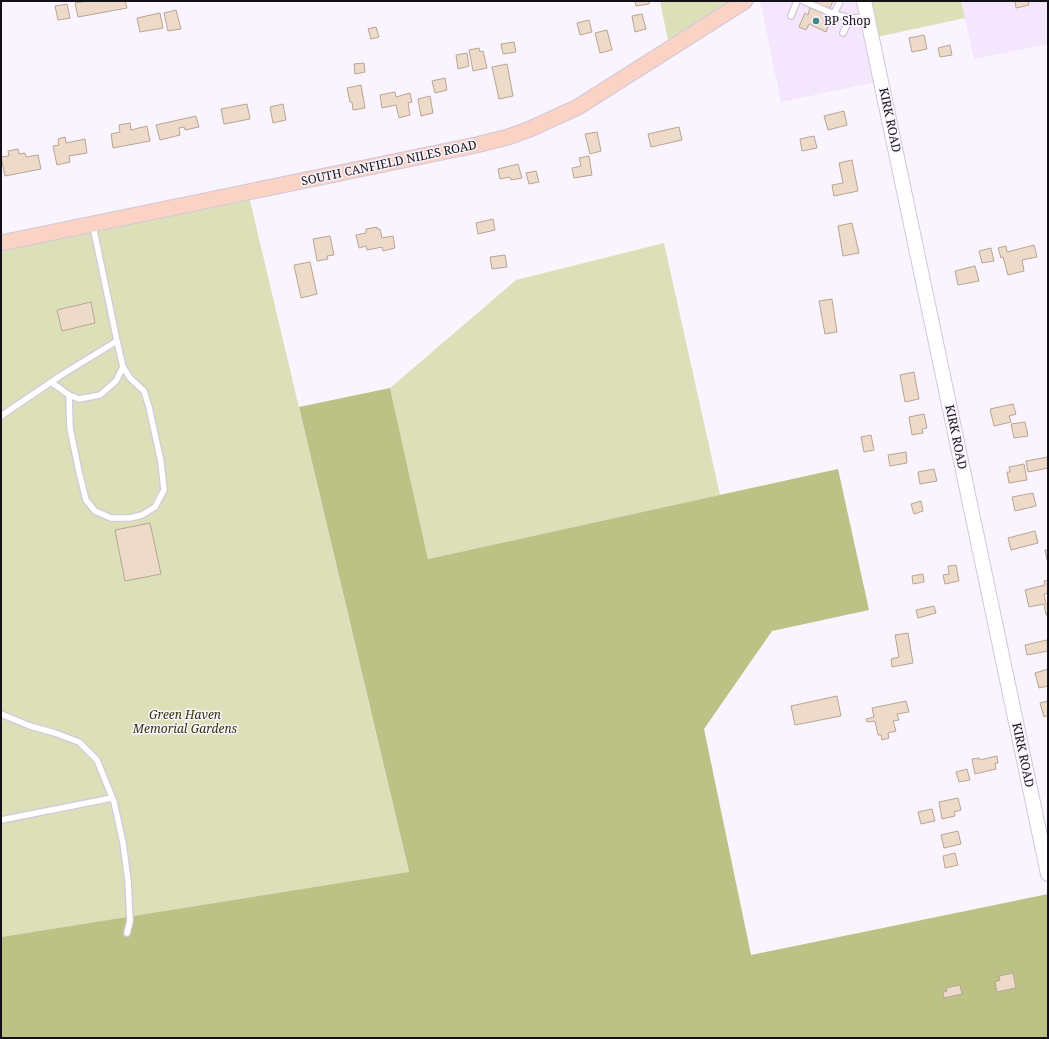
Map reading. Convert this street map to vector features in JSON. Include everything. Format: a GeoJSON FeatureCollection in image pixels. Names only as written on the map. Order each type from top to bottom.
{"type":"FeatureCollection","features":[{"type":"Feature","properties":{"kind":"main road","name":"SOUTH CANFIELD NILES ROAD"},"geometry":{"type":"LineString","coordinates":[[1,243],[482,144],[523,132],[557,118],[578,107],[746,1]]}},
{"type":"Feature","properties":{"kind":"street","name":"KIRK ROAD"},"geometry":{"type":"LineString","coordinates":[[864,1],[1048,874]]}},
{"type":"Feature","properties":{"kind":"lane"},"geometry":{"type":"LineString","coordinates":[[791,16],[797,1]]}},
{"type":"Feature","properties":{"kind":"lane"},"geometry":{"type":"LineString","coordinates":[[803,1],[834,14],[850,18],[868,17]]}},
{"type":"Feature","properties":{"kind":"lane"},"geometry":{"type":"LineString","coordinates":[[834,14],[840,1]]}},
{"type":"Feature","properties":{"kind":"lane"},"geometry":{"type":"LineString","coordinates":[[843,33],[850,18]]}},
{"type":"Feature","properties":{"kind":"lane"},"geometry":{"type":"LineString","coordinates":[[69,395],[70,428],[86,500],[95,511],[111,518],[130,518],[142,515],[155,507],[164,490],[161,462],[144,391],[130,378],[123,367],[92,224]]}},
{"type":"Feature","properties":{"kind":"lane"},"geometry":{"type":"LineString","coordinates":[[1,416],[51,382],[117,341]]}},
{"type":"Feature","properties":{"kind":"lane"},"geometry":{"type":"LineString","coordinates":[[51,382],[69,395],[79,399],[100,395],[116,381],[123,367]]}},
{"type":"Feature","properties":{"kind":"lane"},"geometry":{"type":"LineString","coordinates":[[1,714],[30,726],[79,742],[97,760],[112,798],[123,843],[128,881],[130,921],[127,933]]}},
{"type":"Feature","properties":{"kind":"lane"},"geometry":{"type":"LineString","coordinates":[[1,820],[112,798]]}},
{"type":"Feature","properties":{"kind":"shaded area"},"geometry":{"type":"Polygon","coordinates":[[[760,1],[864,1],[881,81],[781,102],[760,1]]]}},
{"type":"Feature","properties":{"kind":"shaded area"},"geometry":{"type":"Polygon","coordinates":[[[961,1],[1048,1],[1048,44],[974,59],[961,1]]]}},
{"type":"Feature","properties":{"kind":"green space"},"geometry":{"type":"Polygon","coordinates":[[[660,1],[745,1],[670,50],[660,1]]]}},
{"type":"Feature","properties":{"kind":"green space"},"geometry":{"type":"Polygon","coordinates":[[[864,1],[961,1],[965,18],[872,38],[864,1]]]}},
{"type":"Feature","properties":{"kind":"green space","name":"Green Haven Memorial Gardens"},"geometry":{"type":"Polygon","coordinates":[[[248,192],[409,873],[1,937],[1,243],[248,192]]]}},
{"type":"Feature","properties":{"kind":"green space"},"geometry":{"type":"Polygon","coordinates":[[[664,243],[720,495],[428,559],[390,388],[516,280],[664,243]]]}},
{"type":"Feature","properties":{"kind":"green space"},"geometry":{"type":"Polygon","coordinates":[[[390,388],[428,559],[838,469],[869,610],[772,631],[704,729],[751,955],[1048,894],[1048,1038],[1,1038],[1,937],[409,872],[299,407],[390,388]]]}},
{"type":"Feature","properties":{"kind":"building"},"geometry":{"type":"Polygon","coordinates":[[[87,1],[125,1],[127,8],[78,17],[75,3],[87,1]]]}},
{"type":"Feature","properties":{"kind":"building"},"geometry":{"type":"Polygon","coordinates":[[[635,1],[649,1],[649,4],[636,6],[635,1]]]}},
{"type":"Feature","properties":{"kind":"building"},"geometry":{"type":"Polygon","coordinates":[[[813,1],[833,1],[829,10],[812,3],[813,1]]]}},
{"type":"Feature","properties":{"kind":"building"},"geometry":{"type":"Polygon","coordinates":[[[1015,1],[1028,1],[1029,5],[1016,8],[1015,1]]]}},
{"type":"Feature","properties":{"kind":"building"},"geometry":{"type":"Polygon","coordinates":[[[67,4],[70,18],[58,20],[55,6],[67,4]]]}},
{"type":"Feature","properties":{"kind":"building","name":"BP Shop"},"geometry":{"type":"Polygon","coordinates":[[[810,8],[832,17],[826,32],[809,24],[806,30],[799,27],[805,13],[808,15],[810,8]]]}},
{"type":"Feature","properties":{"kind":"building"},"geometry":{"type":"Polygon","coordinates":[[[176,10],[181,29],[168,31],[164,13],[176,10]]]}},
{"type":"Feature","properties":{"kind":"building"},"geometry":{"type":"Polygon","coordinates":[[[160,13],[163,28],[140,32],[137,18],[160,13]]]}},
{"type":"Feature","properties":{"kind":"building"},"geometry":{"type":"Polygon","coordinates":[[[642,14],[646,29],[635,32],[632,16],[642,14]]]}},
{"type":"Feature","properties":{"kind":"building"},"geometry":{"type":"Polygon","coordinates":[[[589,20],[592,32],[580,35],[577,23],[589,20]]]}},
{"type":"Feature","properties":{"kind":"building"},"geometry":{"type":"Polygon","coordinates":[[[376,27],[379,37],[371,39],[368,29],[376,27]]]}},
{"type":"Feature","properties":{"kind":"building"},"geometry":{"type":"Polygon","coordinates":[[[607,30],[612,50],[600,53],[595,33],[607,30]]]}},
{"type":"Feature","properties":{"kind":"building"},"geometry":{"type":"Polygon","coordinates":[[[924,35],[927,49],[912,52],[909,38],[924,35]]]}},
{"type":"Feature","properties":{"kind":"building"},"geometry":{"type":"Polygon","coordinates":[[[514,42],[516,52],[503,54],[501,44],[514,42]]]}},
{"type":"Feature","properties":{"kind":"building"},"geometry":{"type":"Polygon","coordinates":[[[950,45],[952,55],[940,57],[938,48],[950,45]]]}},
{"type":"Feature","properties":{"kind":"building"},"geometry":{"type":"Polygon","coordinates":[[[479,48],[480,52],[483,51],[487,68],[473,71],[469,50],[479,48]]]}},
{"type":"Feature","properties":{"kind":"building"},"geometry":{"type":"Polygon","coordinates":[[[467,53],[469,66],[458,69],[456,55],[467,53]]]}},
{"type":"Feature","properties":{"kind":"building"},"geometry":{"type":"Polygon","coordinates":[[[364,63],[365,72],[355,74],[354,64],[364,63]]]}},
{"type":"Feature","properties":{"kind":"building"},"geometry":{"type":"Polygon","coordinates":[[[507,64],[513,96],[499,99],[492,67],[507,64]]]}},
{"type":"Feature","properties":{"kind":"building"},"geometry":{"type":"Polygon","coordinates":[[[445,78],[447,90],[435,93],[432,81],[445,78]]]}},
{"type":"Feature","properties":{"kind":"building"},"geometry":{"type":"Polygon","coordinates":[[[361,85],[365,108],[353,110],[347,88],[361,85]]]}},
{"type":"Feature","properties":{"kind":"building"},"geometry":{"type":"Polygon","coordinates":[[[395,92],[396,97],[410,93],[412,102],[408,103],[410,115],[399,118],[396,105],[382,108],[380,95],[395,92]]]}},
{"type":"Feature","properties":{"kind":"building"},"geometry":{"type":"Polygon","coordinates":[[[430,96],[433,113],[421,116],[418,99],[430,96]]]}},
{"type":"Feature","properties":{"kind":"building"},"geometry":{"type":"Polygon","coordinates":[[[247,104],[250,119],[224,124],[221,109],[247,104]]]}},
{"type":"Feature","properties":{"kind":"building"},"geometry":{"type":"Polygon","coordinates":[[[283,104],[286,120],[273,123],[270,107],[283,104]]]}},
{"type":"Feature","properties":{"kind":"building"},"geometry":{"type":"Polygon","coordinates":[[[844,111],[847,125],[828,130],[824,116],[844,111]]]}},
{"type":"Feature","properties":{"kind":"building"},"geometry":{"type":"Polygon","coordinates":[[[196,116],[199,127],[185,130],[184,127],[179,128],[180,135],[160,140],[156,125],[196,116]]]}},
{"type":"Feature","properties":{"kind":"building"},"geometry":{"type":"Polygon","coordinates":[[[130,123],[131,130],[147,126],[150,141],[113,148],[111,134],[120,132],[119,125],[130,123]]]}},
{"type":"Feature","properties":{"kind":"building"},"geometry":{"type":"Polygon","coordinates":[[[679,127],[682,140],[651,147],[648,134],[679,127]]]}},
{"type":"Feature","properties":{"kind":"building"},"geometry":{"type":"Polygon","coordinates":[[[597,132],[601,151],[590,154],[585,134],[597,132]]]}},
{"type":"Feature","properties":{"kind":"building"},"geometry":{"type":"Polygon","coordinates":[[[814,136],[817,148],[802,151],[800,139],[814,136]]]}},
{"type":"Feature","properties":{"kind":"building"},"geometry":{"type":"Polygon","coordinates":[[[65,137],[66,143],[85,139],[87,153],[69,156],[70,162],[57,165],[53,146],[59,145],[58,139],[65,137]]]}},
{"type":"Feature","properties":{"kind":"building"},"geometry":{"type":"Polygon","coordinates":[[[18,149],[19,154],[25,153],[26,157],[38,155],[41,169],[5,176],[1,157],[9,156],[8,151],[18,149]]]}},
{"type":"Feature","properties":{"kind":"building"},"geometry":{"type":"Polygon","coordinates":[[[589,156],[592,175],[574,178],[572,168],[581,166],[579,158],[589,156]]]}},
{"type":"Feature","properties":{"kind":"building"},"geometry":{"type":"Polygon","coordinates":[[[852,160],[858,191],[834,196],[832,185],[843,183],[839,163],[852,160]]]}},
{"type":"Feature","properties":{"kind":"building"},"geometry":{"type":"Polygon","coordinates":[[[518,164],[522,178],[511,180],[510,177],[500,179],[498,169],[518,164]]]}},
{"type":"Feature","properties":{"kind":"building"},"geometry":{"type":"Polygon","coordinates":[[[536,171],[539,182],[529,184],[526,173],[536,171]]]}},
{"type":"Feature","properties":{"kind":"building"},"geometry":{"type":"Polygon","coordinates":[[[493,219],[495,230],[478,234],[476,223],[493,219]]]}},
{"type":"Feature","properties":{"kind":"building"},"geometry":{"type":"Polygon","coordinates":[[[852,223],[859,253],[843,256],[838,226],[852,223]]]}},
{"type":"Feature","properties":{"kind":"building"},"geometry":{"type":"Polygon","coordinates":[[[377,227],[377,229],[380,229],[382,238],[393,236],[395,248],[383,251],[382,247],[367,250],[366,246],[359,248],[356,235],[366,233],[366,229],[377,227]]]}},
{"type":"Feature","properties":{"kind":"building"},"geometry":{"type":"Polygon","coordinates":[[[330,236],[334,255],[327,256],[328,259],[317,261],[313,239],[330,236]]]}},
{"type":"Feature","properties":{"kind":"building"},"geometry":{"type":"Polygon","coordinates":[[[1034,245],[1037,257],[1022,260],[1024,271],[1008,275],[1003,257],[1001,258],[998,248],[1006,246],[1007,252],[1034,245]]]}},
{"type":"Feature","properties":{"kind":"building"},"geometry":{"type":"Polygon","coordinates":[[[991,248],[994,261],[982,263],[979,251],[991,248]]]}},
{"type":"Feature","properties":{"kind":"building"},"geometry":{"type":"Polygon","coordinates":[[[505,255],[507,267],[492,269],[490,257],[505,255]]]}},
{"type":"Feature","properties":{"kind":"building"},"geometry":{"type":"Polygon","coordinates":[[[310,262],[317,294],[301,298],[294,265],[310,262]]]}},
{"type":"Feature","properties":{"kind":"building"},"geometry":{"type":"Polygon","coordinates":[[[975,266],[979,281],[958,285],[955,271],[975,266]]]}},
{"type":"Feature","properties":{"kind":"building"},"geometry":{"type":"Polygon","coordinates":[[[832,299],[837,332],[825,334],[819,301],[832,299]]]}},
{"type":"Feature","properties":{"kind":"building"},"geometry":{"type":"Polygon","coordinates":[[[91,302],[95,323],[62,331],[57,310],[91,302]]]}},
{"type":"Feature","properties":{"kind":"building"},"geometry":{"type":"Polygon","coordinates":[[[914,372],[919,399],[905,402],[900,375],[914,372]]]}},
{"type":"Feature","properties":{"kind":"building"},"geometry":{"type":"Polygon","coordinates":[[[1013,404],[1016,414],[1009,416],[1011,422],[994,426],[990,409],[1013,404]]]}},
{"type":"Feature","properties":{"kind":"building"},"geometry":{"type":"Polygon","coordinates":[[[924,414],[927,428],[922,429],[923,433],[912,435],[909,417],[924,414]]]}},
{"type":"Feature","properties":{"kind":"building"},"geometry":{"type":"Polygon","coordinates":[[[1025,422],[1028,436],[1014,438],[1011,424],[1025,422]]]}},
{"type":"Feature","properties":{"kind":"building"},"geometry":{"type":"Polygon","coordinates":[[[871,435],[874,450],[864,452],[861,437],[871,435]]]}},
{"type":"Feature","properties":{"kind":"building"},"geometry":{"type":"Polygon","coordinates":[[[906,452],[907,463],[890,466],[888,455],[906,452]]]}},
{"type":"Feature","properties":{"kind":"building"},"geometry":{"type":"Polygon","coordinates":[[[1048,457],[1048,468],[1028,472],[1026,461],[1048,457]]]}},
{"type":"Feature","properties":{"kind":"building"},"geometry":{"type":"Polygon","coordinates":[[[1024,464],[1027,480],[1009,483],[1007,472],[1010,472],[1009,467],[1024,464]]]}},
{"type":"Feature","properties":{"kind":"building"},"geometry":{"type":"Polygon","coordinates":[[[934,469],[937,481],[920,484],[918,472],[934,469]]]}},
{"type":"Feature","properties":{"kind":"building"},"geometry":{"type":"Polygon","coordinates":[[[1033,493],[1036,506],[1015,511],[1012,497],[1033,493]]]}},
{"type":"Feature","properties":{"kind":"building"},"geometry":{"type":"Polygon","coordinates":[[[921,501],[923,511],[914,514],[911,504],[921,501]]]}},
{"type":"Feature","properties":{"kind":"building"},"geometry":{"type":"Polygon","coordinates":[[[150,523],[161,574],[125,581],[115,530],[150,523]]]}},
{"type":"Feature","properties":{"kind":"building"},"geometry":{"type":"Polygon","coordinates":[[[1035,531],[1038,543],[1011,550],[1008,538],[1035,531]]]}},
{"type":"Feature","properties":{"kind":"building"},"geometry":{"type":"Polygon","coordinates":[[[1045,550],[1048,550],[1048,560],[1047,560],[1045,550]]]}},
{"type":"Feature","properties":{"kind":"building"},"geometry":{"type":"Polygon","coordinates":[[[956,565],[959,581],[945,584],[943,575],[949,574],[948,566],[956,565]]]}},
{"type":"Feature","properties":{"kind":"building"},"geometry":{"type":"Polygon","coordinates":[[[923,574],[924,582],[913,584],[912,576],[923,574]]]}},
{"type":"Feature","properties":{"kind":"building"},"geometry":{"type":"Polygon","coordinates":[[[1048,580],[1048,593],[1044,594],[1046,604],[1048,604],[1048,615],[1046,615],[1044,604],[1029,607],[1025,590],[1045,585],[1044,581],[1048,580]]]}},
{"type":"Feature","properties":{"kind":"building"},"geometry":{"type":"Polygon","coordinates":[[[934,606],[936,613],[918,618],[916,610],[934,606]]]}},
{"type":"Feature","properties":{"kind":"building"},"geometry":{"type":"Polygon","coordinates":[[[908,633],[913,663],[892,667],[891,659],[899,657],[895,635],[908,633]]]}},
{"type":"Feature","properties":{"kind":"building"},"geometry":{"type":"Polygon","coordinates":[[[1047,640],[1048,651],[1027,655],[1025,645],[1047,640]]]}},
{"type":"Feature","properties":{"kind":"building"},"geometry":{"type":"Polygon","coordinates":[[[1048,669],[1048,686],[1039,688],[1035,673],[1048,669]]]}},
{"type":"Feature","properties":{"kind":"building"},"geometry":{"type":"Polygon","coordinates":[[[837,696],[841,716],[795,725],[791,706],[837,696]]]}},
{"type":"Feature","properties":{"kind":"building"},"geometry":{"type":"Polygon","coordinates":[[[906,701],[909,712],[897,714],[899,720],[893,721],[896,731],[888,733],[889,738],[882,740],[881,735],[878,735],[875,721],[867,722],[866,719],[874,717],[872,708],[906,701]]]}},
{"type":"Feature","properties":{"kind":"building"},"geometry":{"type":"Polygon","coordinates":[[[1048,701],[1048,715],[1044,717],[1040,703],[1048,701]]]}},
{"type":"Feature","properties":{"kind":"building"},"geometry":{"type":"Polygon","coordinates":[[[997,756],[998,763],[995,763],[996,769],[975,774],[972,759],[979,758],[980,760],[997,756]]]}},
{"type":"Feature","properties":{"kind":"building"},"geometry":{"type":"Polygon","coordinates":[[[967,769],[970,780],[959,782],[956,772],[967,769]]]}},
{"type":"Feature","properties":{"kind":"building"},"geometry":{"type":"Polygon","coordinates":[[[958,798],[961,810],[954,812],[955,816],[942,819],[939,802],[958,798]]]}},
{"type":"Feature","properties":{"kind":"building"},"geometry":{"type":"Polygon","coordinates":[[[932,809],[935,821],[921,824],[918,812],[932,809]]]}},
{"type":"Feature","properties":{"kind":"building"},"geometry":{"type":"Polygon","coordinates":[[[958,831],[961,844],[944,848],[941,835],[958,831]]]}},
{"type":"Feature","properties":{"kind":"building"},"geometry":{"type":"Polygon","coordinates":[[[955,853],[958,865],[945,868],[943,856],[955,853]]]}},
{"type":"Feature","properties":{"kind":"building"},"geometry":{"type":"Polygon","coordinates":[[[1013,973],[1016,988],[997,992],[995,982],[1000,980],[999,976],[1013,973]]]}},
{"type":"Feature","properties":{"kind":"building"},"geometry":{"type":"Polygon","coordinates":[[[960,985],[962,994],[944,998],[943,992],[947,991],[946,988],[960,985]]]}},
{"type":"Feature","properties":{"kind":"place","name":"BP Shop"},"geometry":{"type":"Point","coordinates":[816,21]}}]}
